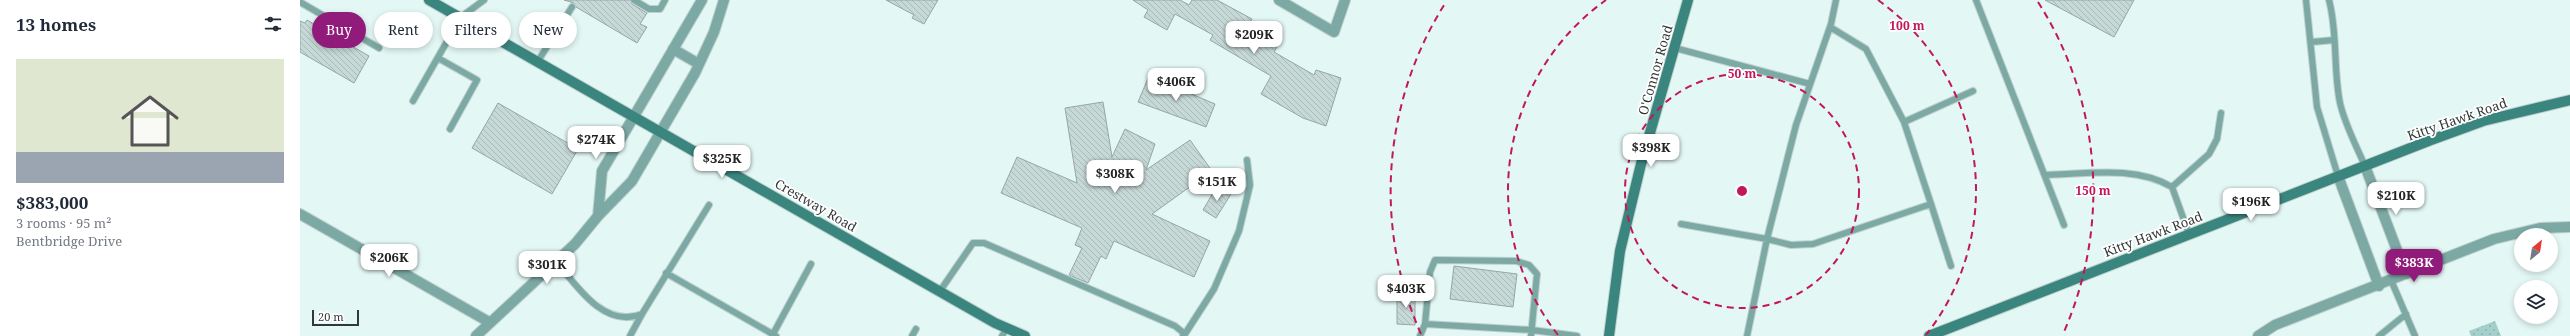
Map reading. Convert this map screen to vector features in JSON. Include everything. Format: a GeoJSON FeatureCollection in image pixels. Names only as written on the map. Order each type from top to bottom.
{"type":"FeatureCollection","features":[{"type":"Feature","properties":{"kind":"main road","name":"Crestway Road"},"geometry":{"type":"LineString","coordinates":[[429,0],[452,12]]}},
{"type":"Feature","properties":{"kind":"main road","name":"O'Connor Road"},"geometry":{"type":"LineString","coordinates":[[1609,336],[1620,251],[1641,164],[1688,0]]}},
{"type":"Feature","properties":{"kind":"main road","name":"Crestway Road"},"geometry":{"type":"LineString","coordinates":[[511,46],[940,291],[1004,332],[1025,336]]}},
{"type":"Feature","properties":{"kind":"main road","name":"Kitty Hawk Road"},"geometry":{"type":"LineString","coordinates":[[1929,336],[2483,121],[2570,100]]}},
{"type":"Feature","properties":{"kind":"street"},"geometry":{"type":"LineString","coordinates":[[598,216],[602,172],[702,0]]}},
{"type":"Feature","properties":{"kind":"street"},"geometry":{"type":"LineString","coordinates":[[476,336],[489,322],[576,244],[598,216],[632,181],[662,132],[699,64],[714,32],[724,0]]}},
{"type":"Feature","properties":{"kind":"street"},"geometry":{"type":"LineString","coordinates":[[1279,0],[1334,32],[1345,0]]}},
{"type":"Feature","properties":{"kind":"street"},"geometry":{"type":"LineString","coordinates":[[673,49],[699,64]]}},
{"type":"Feature","properties":{"kind":"street"},"geometry":{"type":"LineString","coordinates":[[2365,166],[2406,274]]}},
{"type":"Feature","properties":{"kind":"street"},"geometry":{"type":"LineString","coordinates":[[2338,176],[2379,286]]}},
{"type":"Feature","properties":{"kind":"street"},"geometry":{"type":"LineString","coordinates":[[300,214],[489,322]]}},
{"type":"Feature","properties":{"kind":"street"},"geometry":{"type":"LineString","coordinates":[[2258,336],[2275,325],[2517,232],[2540,228],[2570,227]]}},
{"type":"Feature","properties":{"kind":"lane"},"geometry":{"type":"LineString","coordinates":[[468,12],[484,0]]}},
{"type":"Feature","properties":{"kind":"lane"},"geometry":{"type":"LineString","coordinates":[[634,0],[649,9],[660,9],[665,0]]}},
{"type":"Feature","properties":{"kind":"lane"},"geometry":{"type":"LineString","coordinates":[[1747,336],[1767,239],[1796,125],[1830,27],[1836,0]]}},
{"type":"Feature","properties":{"kind":"lane"},"geometry":{"type":"LineString","coordinates":[[1976,0],[2064,225]]}},
{"type":"Feature","properties":{"kind":"lane"},"geometry":{"type":"LineString","coordinates":[[2306,0],[2312,42],[2317,107],[2338,176]]}},
{"type":"Feature","properties":{"kind":"lane"},"geometry":{"type":"LineString","coordinates":[[2329,0],[2343,117],[2365,166]]}},
{"type":"Feature","properties":{"kind":"lane"},"geometry":{"type":"LineString","coordinates":[[300,2],[374,45]]}},
{"type":"Feature","properties":{"kind":"lane"},"geometry":{"type":"LineString","coordinates":[[538,61],[572,7]]}},
{"type":"Feature","properties":{"kind":"lane"},"geometry":{"type":"LineString","coordinates":[[1830,27],[1866,49],[1904,122],[1951,266]]}},
{"type":"Feature","properties":{"kind":"lane"},"geometry":{"type":"LineString","coordinates":[[2312,42],[2334,40]]}},
{"type":"Feature","properties":{"kind":"lane"},"geometry":{"type":"LineString","coordinates":[[413,101],[444,48]]}},
{"type":"Feature","properties":{"kind":"lane"},"geometry":{"type":"LineString","coordinates":[[1675,48],[1810,84]]}},
{"type":"Feature","properties":{"kind":"lane"},"geometry":{"type":"LineString","coordinates":[[438,58],[477,80],[450,129]]}},
{"type":"Feature","properties":{"kind":"lane"},"geometry":{"type":"LineString","coordinates":[[1904,122],[1973,91]]}},
{"type":"Feature","properties":{"kind":"lane"},"geometry":{"type":"LineString","coordinates":[[2172,187],[2209,154],[2217,139],[2221,113]]}},
{"type":"Feature","properties":{"kind":"lane"},"geometry":{"type":"LineString","coordinates":[[940,291],[973,243],[984,243],[1175,326],[1184,335],[1214,289],[1239,230],[1250,185],[1247,160]]}},
{"type":"Feature","properties":{"kind":"lane"},"geometry":{"type":"LineString","coordinates":[[2045,175],[2134,174],[2157,178],[2172,187],[2189,234]]}},
{"type":"Feature","properties":{"kind":"lane"},"geometry":{"type":"LineString","coordinates":[[1681,224],[1767,239],[1791,245],[1813,244],[1931,204]]}},
{"type":"Feature","properties":{"kind":"lane"},"geometry":{"type":"LineString","coordinates":[[630,336],[666,273],[708,205]]}},
{"type":"Feature","properties":{"kind":"lane"},"geometry":{"type":"LineString","coordinates":[[1420,336],[1425,324],[1430,272],[1435,260],[1516,261],[1529,265],[1537,274],[1532,333]]}},
{"type":"Feature","properties":{"kind":"lane"},"geometry":{"type":"LineString","coordinates":[[557,262],[587,300],[604,311],[630,319],[642,314]]}},
{"type":"Feature","properties":{"kind":"lane"},"geometry":{"type":"LineString","coordinates":[[666,273],[774,335],[811,264]]}},
{"type":"Feature","properties":{"kind":"lane"},"geometry":{"type":"LineString","coordinates":[[2392,280],[2415,336]]}},
{"type":"Feature","properties":{"kind":"lane"},"geometry":{"type":"LineString","coordinates":[[2379,336],[2406,314]]}},
{"type":"Feature","properties":{"kind":"lane"},"geometry":{"type":"LineString","coordinates":[[1425,324],[1578,336]]}},
{"type":"Feature","properties":{"kind":"lane"},"geometry":{"type":"LineString","coordinates":[[912,336],[916,329]]}},
{"type":"Feature","properties":{"kind":"shaded area"},"geometry":{"type":"Polygon","coordinates":[[[2495,321],[2501,336],[2471,336],[2469,331],[2495,321]]]}},
{"type":"Feature","properties":{"kind":"building"},"geometry":{"type":"Polygon","coordinates":[[[564,0],[630,0],[632,4],[647,13],[640,24],[647,27],[637,43],[576,7],[574,3],[564,0]]]}},
{"type":"Feature","properties":{"kind":"building"},"geometry":{"type":"Polygon","coordinates":[[[886,0],[938,0],[924,24],[912,18],[914,15],[886,0]]]}},
{"type":"Feature","properties":{"kind":"building"},"geometry":{"type":"Polygon","coordinates":[[[1133,0],[1180,0],[1189,5],[1192,0],[1217,0],[1252,19],[1246,29],[1277,47],[1274,52],[1314,75],[1316,70],[1341,78],[1326,126],[1303,118],[1261,94],[1271,76],[1210,40],[1213,35],[1175,14],[1167,30],[1144,17],[1148,10],[1133,0]]]}},
{"type":"Feature","properties":{"kind":"building"},"geometry":{"type":"Polygon","coordinates":[[[2045,0],[2134,0],[2114,37],[2045,0]]]}},
{"type":"Feature","properties":{"kind":"building"},"geometry":{"type":"Polygon","coordinates":[[[307,20],[312,23],[312,48],[355,48],[369,56],[354,83],[300,52],[300,21],[305,23],[307,20]]]}},
{"type":"Feature","properties":{"kind":"building"},"geometry":{"type":"Polygon","coordinates":[[[1149,76],[1215,104],[1206,127],[1138,102],[1149,76]]]}},
{"type":"Feature","properties":{"kind":"building"},"geometry":{"type":"Polygon","coordinates":[[[1103,102],[1112,157],[1125,129],[1155,144],[1146,170],[1190,140],[1212,171],[1152,214],[1210,241],[1194,277],[1114,241],[1106,259],[1101,256],[1088,283],[1069,275],[1082,248],[1075,245],[1082,228],[1001,193],[1017,157],[1077,183],[1065,108],[1103,102]]]}},
{"type":"Feature","properties":{"kind":"building"},"geometry":{"type":"Polygon","coordinates":[[[498,103],[578,149],[552,194],[472,148],[498,103]]]}},
{"type":"Feature","properties":{"kind":"building"},"geometry":{"type":"Polygon","coordinates":[[[1217,186],[1231,194],[1216,218],[1203,210],[1217,186]]]}},
{"type":"Feature","properties":{"kind":"building"},"geometry":{"type":"Polygon","coordinates":[[[1454,266],[1517,274],[1513,307],[1450,299],[1454,266]]]}},
{"type":"Feature","properties":{"kind":"building"},"geometry":{"type":"Polygon","coordinates":[[[1397,293],[1415,293],[1415,325],[1397,324],[1397,293]]]}}]}
